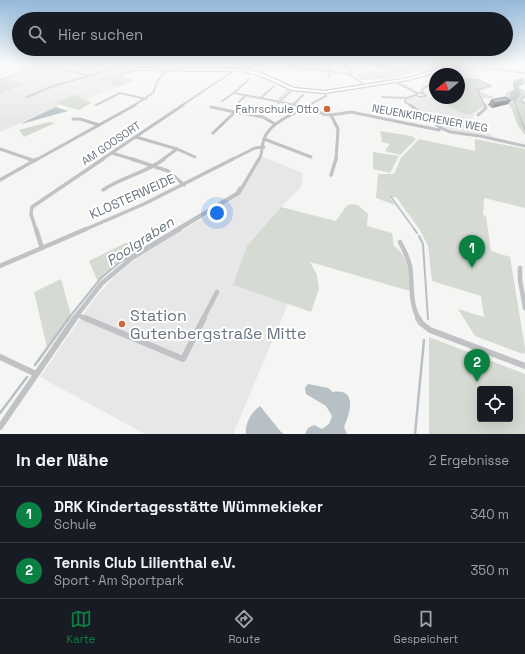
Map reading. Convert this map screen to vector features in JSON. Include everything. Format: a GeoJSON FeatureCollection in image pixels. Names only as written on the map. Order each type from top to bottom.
{"type":"FeatureCollection","features":[{"type":"Feature","properties":{"kind":"street"},"geometry":{"type":"LineString","coordinates":[[27,97],[59,84]]}},
{"type":"Feature","properties":{"kind":"street"},"geometry":{"type":"LineString","coordinates":[[0,180],[146,99],[153,93],[156,84]]}},
{"type":"Feature","properties":{"kind":"street","name":"AM GOOSORT"},"geometry":{"type":"LineString","coordinates":[[42,248],[31,214],[32,207],[214,84]]}},
{"type":"Feature","properties":{"kind":"street"},"geometry":{"type":"LineString","coordinates":[[222,102],[244,84]]}},
{"type":"Feature","properties":{"kind":"street"},"geometry":{"type":"LineString","coordinates":[[281,84],[293,89],[325,92],[373,84]]}},
{"type":"Feature","properties":{"kind":"street"},"geometry":{"type":"LineString","coordinates":[[403,84],[420,92]]}},
{"type":"Feature","properties":{"kind":"street"},"geometry":{"type":"LineString","coordinates":[[382,97],[406,98],[420,92],[427,84]]}},
{"type":"Feature","properties":{"kind":"street"},"geometry":{"type":"LineString","coordinates":[[478,114],[486,108],[477,90],[489,88],[490,85],[488,84]]}},
{"type":"Feature","properties":{"kind":"street"},"geometry":{"type":"LineString","coordinates":[[261,98],[274,86]]}},
{"type":"Feature","properties":{"kind":"street"},"geometry":{"type":"LineString","coordinates":[[278,103],[290,92]]}},
{"type":"Feature","properties":{"kind":"street"},"geometry":{"type":"LineString","coordinates":[[0,427],[77,315],[102,283],[126,263],[239,193],[263,153],[264,139],[275,124],[326,96],[325,92]]}},
{"type":"Feature","properties":{"kind":"street"},"geometry":{"type":"LineString","coordinates":[[96,105],[120,93],[146,99]]}},
{"type":"Feature","properties":{"kind":"street"},"geometry":{"type":"LineString","coordinates":[[234,93],[278,103],[307,107],[323,114],[331,115],[338,130],[335,152],[337,158],[331,175]]}},
{"type":"Feature","properties":{"kind":"street"},"geometry":{"type":"LineString","coordinates":[[239,102],[246,95]]}},
{"type":"Feature","properties":{"kind":"street"},"geometry":{"type":"LineString","coordinates":[[293,105],[303,95]]}},
{"type":"Feature","properties":{"kind":"street"},"geometry":{"type":"LineString","coordinates":[[525,96],[520,101],[525,103]]}},
{"type":"Feature","properties":{"kind":"street"},"geometry":{"type":"LineString","coordinates":[[406,98],[405,100],[407,104],[441,128]]}},
{"type":"Feature","properties":{"kind":"street"},"geometry":{"type":"LineString","coordinates":[[211,107],[263,117],[275,124]]}},
{"type":"Feature","properties":{"kind":"street"},"geometry":{"type":"LineString","coordinates":[[212,133],[235,112]]}},
{"type":"Feature","properties":{"kind":"street","name":"NEUENKIRCHENER WEG"},"geometry":{"type":"LineString","coordinates":[[331,115],[351,112],[439,130],[441,128],[450,132],[480,136],[525,146]]}},
{"type":"Feature","properties":{"kind":"street"},"geometry":{"type":"LineString","coordinates":[[73,119],[80,119],[99,125]]}},
{"type":"Feature","properties":{"kind":"street"},"geometry":{"type":"LineString","coordinates":[[136,137],[187,152],[195,157]]}},
{"type":"Feature","properties":{"kind":"street"},"geometry":{"type":"LineString","coordinates":[[264,139],[311,157]]}},
{"type":"Feature","properties":{"kind":"street","name":"KLOSTERWEIDE"},"geometry":{"type":"LineString","coordinates":[[0,266],[184,185],[255,148],[264,147]]}},
{"type":"Feature","properties":{"kind":"street"},"geometry":{"type":"LineString","coordinates":[[0,149],[34,160]]}},
{"type":"Feature","properties":{"kind":"street"},"geometry":{"type":"LineString","coordinates":[[103,190],[116,181],[155,166],[177,149]]}},
{"type":"Feature","properties":{"kind":"street"},"geometry":{"type":"LineString","coordinates":[[112,153],[168,171],[184,185]]}},
{"type":"Feature","properties":{"kind":"street"},"geometry":{"type":"LineString","coordinates":[[400,242],[407,253],[411,267],[413,305],[415,316],[419,324],[430,330],[525,366]]}},
{"type":"Feature","properties":{"kind":"street"},"geometry":{"type":"LineString","coordinates":[[520,268],[520,280],[525,308]]}},
{"type":"Feature","properties":{"kind":"street"},"geometry":{"type":"LineString","coordinates":[[77,315],[183,359],[218,292]]}},
{"type":"Feature","properties":{"kind":"street"},"geometry":{"type":"LineString","coordinates":[[0,357],[36,374]]}},
{"type":"Feature","properties":{"kind":"shaded area"},"geometry":{"type":"Polygon","coordinates":[[[0,84],[24,84],[0,94],[0,84]]]}},
{"type":"Feature","properties":{"kind":"shaded area"},"geometry":{"type":"Polygon","coordinates":[[[24,84],[113,84],[118,87],[86,99],[75,94],[56,103],[59,105],[58,106],[0,132],[0,94],[24,84]]]}},
{"type":"Feature","properties":{"kind":"shaded area"},"geometry":{"type":"Polygon","coordinates":[[[112,84],[125,84],[118,87],[112,84]]]}},
{"type":"Feature","properties":{"kind":"shaded area"},"geometry":{"type":"Polygon","coordinates":[[[465,84],[487,84],[490,86],[476,90],[496,98],[505,97],[507,92],[514,90],[513,84],[523,84],[518,87],[525,91],[525,97],[521,101],[525,103],[525,135],[519,127],[508,103],[502,100],[480,98],[484,108],[482,107],[476,112],[470,114],[459,112],[447,104],[465,104],[465,84]]]}},
{"type":"Feature","properties":{"kind":"shaded area"},"geometry":{"type":"Polygon","coordinates":[[[513,84],[523,84],[518,87],[521,94],[515,102],[509,97],[511,96],[510,92],[514,90],[513,84]]]}},
{"type":"Feature","properties":{"kind":"shaded area"},"geometry":{"type":"Polygon","coordinates":[[[75,94],[91,103],[79,110],[55,103],[75,94]]]}},
{"type":"Feature","properties":{"kind":"shaded area"},"geometry":{"type":"Polygon","coordinates":[[[413,96],[419,99],[429,97],[429,104],[447,104],[463,114],[475,114],[468,122],[498,139],[480,134],[449,131],[408,104],[407,98],[413,96]]]}},
{"type":"Feature","properties":{"kind":"shaded area"},"geometry":{"type":"Polygon","coordinates":[[[56,107],[68,111],[21,124],[24,122],[56,107]]]}},
{"type":"Feature","properties":{"kind":"shaded area"},"geometry":{"type":"Polygon","coordinates":[[[49,122],[55,123],[24,137],[19,130],[49,122]]]}},
{"type":"Feature","properties":{"kind":"shaded area"},"geometry":{"type":"Polygon","coordinates":[[[380,131],[411,136],[416,139],[400,155],[385,151],[390,144],[382,142],[380,131]]]}},
{"type":"Feature","properties":{"kind":"shaded area"},"geometry":{"type":"Polygon","coordinates":[[[419,139],[475,151],[475,139],[525,149],[525,208],[484,198],[483,215],[486,216],[491,251],[510,257],[525,348],[525,353],[523,354],[475,336],[458,309],[484,317],[481,296],[432,281],[428,246],[420,230],[396,197],[390,198],[395,205],[376,198],[378,174],[394,174],[401,158],[419,139]]]}},
{"type":"Feature","properties":{"kind":"shaded area"},"geometry":{"type":"Polygon","coordinates":[[[373,152],[399,156],[390,173],[373,169],[373,152]]]}},
{"type":"Feature","properties":{"kind":"shaded area"},"geometry":{"type":"Polygon","coordinates":[[[263,157],[303,173],[301,187],[274,214],[233,285],[288,304],[233,434],[145,434],[40,377],[94,299],[115,276],[136,259],[241,194],[263,157]]]}},
{"type":"Feature","properties":{"kind":"shaded area"},"geometry":{"type":"Polygon","coordinates":[[[347,205],[358,205],[368,214],[367,226],[392,233],[394,246],[403,255],[408,266],[410,291],[310,262],[317,275],[319,289],[311,312],[233,285],[247,246],[281,207],[336,221],[347,205]]]}},
{"type":"Feature","properties":{"kind":"shaded area"},"geometry":{"type":"Polygon","coordinates":[[[127,242],[134,254],[119,263],[98,282],[89,261],[127,242]]]}},
{"type":"Feature","properties":{"kind":"shaded area"},"geometry":{"type":"Polygon","coordinates":[[[61,279],[71,315],[47,347],[34,292],[61,279]]]}},
{"type":"Feature","properties":{"kind":"shaded area"},"geometry":{"type":"Polygon","coordinates":[[[429,337],[525,374],[525,434],[429,434],[429,337]]]}},
{"type":"Feature","properties":{"kind":"shaded area"},"geometry":{"type":"Polygon","coordinates":[[[308,384],[328,388],[333,392],[341,392],[346,394],[350,403],[350,409],[344,427],[347,434],[305,434],[308,428],[314,425],[322,429],[329,424],[332,416],[326,406],[306,394],[305,388],[308,384]]]}},
{"type":"Feature","properties":{"kind":"shaded area"},"geometry":{"type":"Polygon","coordinates":[[[260,406],[284,434],[246,434],[246,426],[249,418],[260,406]]]}},
{"type":"Feature","properties":{"kind":"building"},"geometry":{"type":"Polygon","coordinates":[[[505,97],[511,100],[495,103],[491,100],[505,97]]]}},
{"type":"Feature","properties":{"kind":"waterway"},"geometry":{"type":"LineString","coordinates":[[278,100],[288,90]]}},
{"type":"Feature","properties":{"kind":"waterway"},"geometry":{"type":"LineString","coordinates":[[514,100],[525,130]]}},
{"type":"Feature","properties":{"kind":"waterway","name":"Poolgraben"},"geometry":{"type":"LineString","coordinates":[[174,230],[236,193],[240,187]]}},
{"type":"Feature","properties":{"kind":"waterway"},"geometry":{"type":"LineString","coordinates":[[391,197],[415,230]]}},
{"type":"Feature","properties":{"kind":"waterway","name":"Poolgraben"},"geometry":{"type":"LineString","coordinates":[[68,319],[101,278],[119,263],[176,229]]}},
{"type":"Feature","properties":{"kind":"waterway"},"geometry":{"type":"LineString","coordinates":[[414,229],[417,233]]}},
{"type":"Feature","properties":{"kind":"waterway"},"geometry":{"type":"LineString","coordinates":[[419,236],[423,244],[428,319]]}},
{"type":"Feature","properties":{"kind":"waterway","name":"Poolgraben"},"geometry":{"type":"LineString","coordinates":[[35,365],[69,318]]}},
{"type":"Feature","properties":{"kind":"waterway"},"geometry":{"type":"LineString","coordinates":[[415,434],[424,340]]}},
{"type":"Feature","properties":{"kind":"waterway","name":"Poolgraben"},"geometry":{"type":"LineString","coordinates":[[0,413],[27,377]]}},
{"type":"Feature","properties":{"kind":"place","name":"Fahrschule Otto"},"geometry":{"type":"Point","coordinates":[327,109]}},
{"type":"Feature","properties":{"kind":"place","name":"DRK Kindertagesstätte Wümmekieker"},"geometry":{"type":"Point","coordinates":[472,268]}},
{"type":"Feature","properties":{"kind":"place","name":"Station Gutenbergstraße Mitte"},"geometry":{"type":"Point","coordinates":[122,324]}},
{"type":"Feature","properties":{"kind":"place","name":"Tennis Club Lilienthal e.V."},"geometry":{"type":"Point","coordinates":[477,382]}}]}
